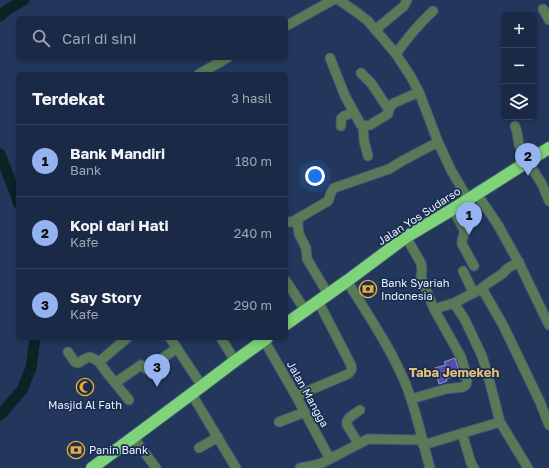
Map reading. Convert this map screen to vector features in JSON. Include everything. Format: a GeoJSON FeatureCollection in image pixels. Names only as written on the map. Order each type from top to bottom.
{"type":"FeatureCollection","features":[{"type":"Feature","properties":{"kind":"highway","name":"Jalan Yos Sudarso"},"geometry":{"type":"LineString","coordinates":[[288,323],[347,281],[406,236],[453,209],[549,148]]}},
{"type":"Feature","properties":{"kind":"highway"},"geometry":{"type":"LineString","coordinates":[[99,466],[133,437],[264,340]]}},
{"type":"Feature","properties":{"kind":"street"},"geometry":{"type":"LineString","coordinates":[[288,25],[333,0]]}},
{"type":"Feature","properties":{"kind":"street"},"geometry":{"type":"LineString","coordinates":[[339,0],[364,18],[376,30],[396,54],[411,76],[451,170],[498,225],[519,262],[549,325]]}},
{"type":"Feature","properties":{"kind":"street"},"geometry":{"type":"LineString","coordinates":[[376,30],[404,6],[407,0]]}},
{"type":"Feature","properties":{"kind":"street"},"geometry":{"type":"LineString","coordinates":[[543,9],[549,20]]}},
{"type":"Feature","properties":{"kind":"street"},"geometry":{"type":"LineString","coordinates":[[396,54],[415,28],[433,11]]}},
{"type":"Feature","properties":{"kind":"street"},"geometry":{"type":"LineString","coordinates":[[330,58],[345,96],[361,125],[363,126],[364,141],[368,156]]}},
{"type":"Feature","properties":{"kind":"street"},"geometry":{"type":"LineString","coordinates":[[202,72],[224,60]]}},
{"type":"Feature","properties":{"kind":"street"},"geometry":{"type":"LineString","coordinates":[[361,73],[371,84],[389,110]]}},
{"type":"Feature","properties":{"kind":"street"},"geometry":{"type":"LineString","coordinates":[[363,126],[370,125],[388,114],[390,107],[394,103],[419,92]]}},
{"type":"Feature","properties":{"kind":"street"},"geometry":{"type":"LineString","coordinates":[[341,126],[341,119],[344,116],[354,112]]}},
{"type":"Feature","properties":{"kind":"street"},"geometry":{"type":"LineString","coordinates":[[515,126],[519,145],[542,184],[549,201]]}},
{"type":"Feature","properties":{"kind":"street"},"geometry":{"type":"LineString","coordinates":[[288,222],[298,218],[328,201],[330,192],[334,188],[388,169],[438,142]]}},
{"type":"Feature","properties":{"kind":"street"},"geometry":{"type":"LineString","coordinates":[[453,209],[465,233],[462,244],[474,266]]}},
{"type":"Feature","properties":{"kind":"street"},"geometry":{"type":"LineString","coordinates":[[296,396],[348,374],[352,370],[307,259],[306,248],[299,234],[298,218]]}},
{"type":"Feature","properties":{"kind":"street"},"geometry":{"type":"LineString","coordinates":[[406,236],[421,264],[421,277],[434,309],[461,357],[467,381],[466,385],[463,387],[446,389],[411,399]]}},
{"type":"Feature","properties":{"kind":"street"},"geometry":{"type":"LineString","coordinates":[[434,309],[454,303],[477,291],[498,277],[508,268],[519,262]]}},
{"type":"Feature","properties":{"kind":"street"},"geometry":{"type":"LineString","coordinates":[[463,271],[477,291],[484,292],[503,325],[540,402],[549,425]]}},
{"type":"Feature","properties":{"kind":"street"},"geometry":{"type":"LineString","coordinates":[[347,281],[400,369],[411,399],[430,468]]}},
{"type":"Feature","properties":{"kind":"street"},"geometry":{"type":"LineString","coordinates":[[288,283],[305,310]]}},
{"type":"Feature","properties":{"kind":"street"},"geometry":{"type":"LineString","coordinates":[[454,303],[465,320],[482,356],[500,422],[528,468]]}},
{"type":"Feature","properties":{"kind":"street"},"geometry":{"type":"LineString","coordinates":[[99,362],[125,340]]}},
{"type":"Feature","properties":{"kind":"street"},"geometry":{"type":"LineString","coordinates":[[171,340],[202,386]]}},
{"type":"Feature","properties":{"kind":"street"},"geometry":{"type":"LineString","coordinates":[[222,340],[234,361]]}},
{"type":"Feature","properties":{"kind":"street","name":"Jalan Mangga"},"geometry":{"type":"LineString","coordinates":[[266,340],[330,459]]}},
{"type":"Feature","properties":{"kind":"street"},"geometry":{"type":"LineString","coordinates":[[115,383],[141,365],[149,368],[177,348]]}},
{"type":"Feature","properties":{"kind":"street"},"geometry":{"type":"LineString","coordinates":[[68,352],[75,362],[78,363],[89,356],[99,362],[129,400]]}},
{"type":"Feature","properties":{"kind":"street"},"geometry":{"type":"LineString","coordinates":[[192,394],[236,468]]}},
{"type":"Feature","properties":{"kind":"street"},"geometry":{"type":"LineString","coordinates":[[358,443],[346,422],[347,419],[360,410]]}},
{"type":"Feature","properties":{"kind":"street"},"geometry":{"type":"LineString","coordinates":[[279,422],[305,412]]}},
{"type":"Feature","properties":{"kind":"street"},"geometry":{"type":"LineString","coordinates":[[300,468],[322,463],[358,443],[371,438],[423,442],[500,422]]}},
{"type":"Feature","properties":{"kind":"street"},"geometry":{"type":"LineString","coordinates":[[462,433],[471,463],[474,468]]}},
{"type":"Feature","properties":{"kind":"street"},"geometry":{"type":"LineString","coordinates":[[133,437],[156,468]]}},
{"type":"Feature","properties":{"kind":"street"},"geometry":{"type":"LineString","coordinates":[[199,448],[218,437]]}},
{"type":"Feature","properties":{"kind":"building"},"geometry":{"type":"Polygon","coordinates":[[[455,358],[461,379],[458,375],[446,379],[447,381],[439,384],[435,368],[446,365],[444,362],[455,358]]]}},
{"type":"Feature","properties":{"kind":"waterway"},"geometry":{"type":"LineString","coordinates":[[0,16],[8,9],[24,0]]}},
{"type":"Feature","properties":{"kind":"waterway"},"geometry":{"type":"LineString","coordinates":[[0,154],[16,195]]}},
{"type":"Feature","properties":{"kind":"waterway"},"geometry":{"type":"LineString","coordinates":[[0,415],[22,390],[31,368],[35,340]]}},
{"type":"Feature","properties":{"kind":"place","name":"Kopi dari Hati"},"geometry":{"type":"Point","coordinates":[528,176]}},
{"type":"Feature","properties":{"kind":"place","name":"Bank Mandiri"},"geometry":{"type":"Point","coordinates":[469,235]}},
{"type":"Feature","properties":{"kind":"place","name":"Bank Syariah Indonesia"},"geometry":{"type":"Point","coordinates":[368,289]}},
{"type":"Feature","properties":{"kind":"place","name":"Masjid Al Fath"},"geometry":{"type":"Point","coordinates":[85,387]}},
{"type":"Feature","properties":{"kind":"place","name":"Say Story"},"geometry":{"type":"Point","coordinates":[157,387]}},
{"type":"Feature","properties":{"kind":"place","name":"Panin Bank"},"geometry":{"type":"Point","coordinates":[76,450]}},
{"type":"Feature","properties":{"kind":"district","name":"Taba Jemekeh"},"geometry":{"type":"Point","coordinates":[454,372]}}]}
